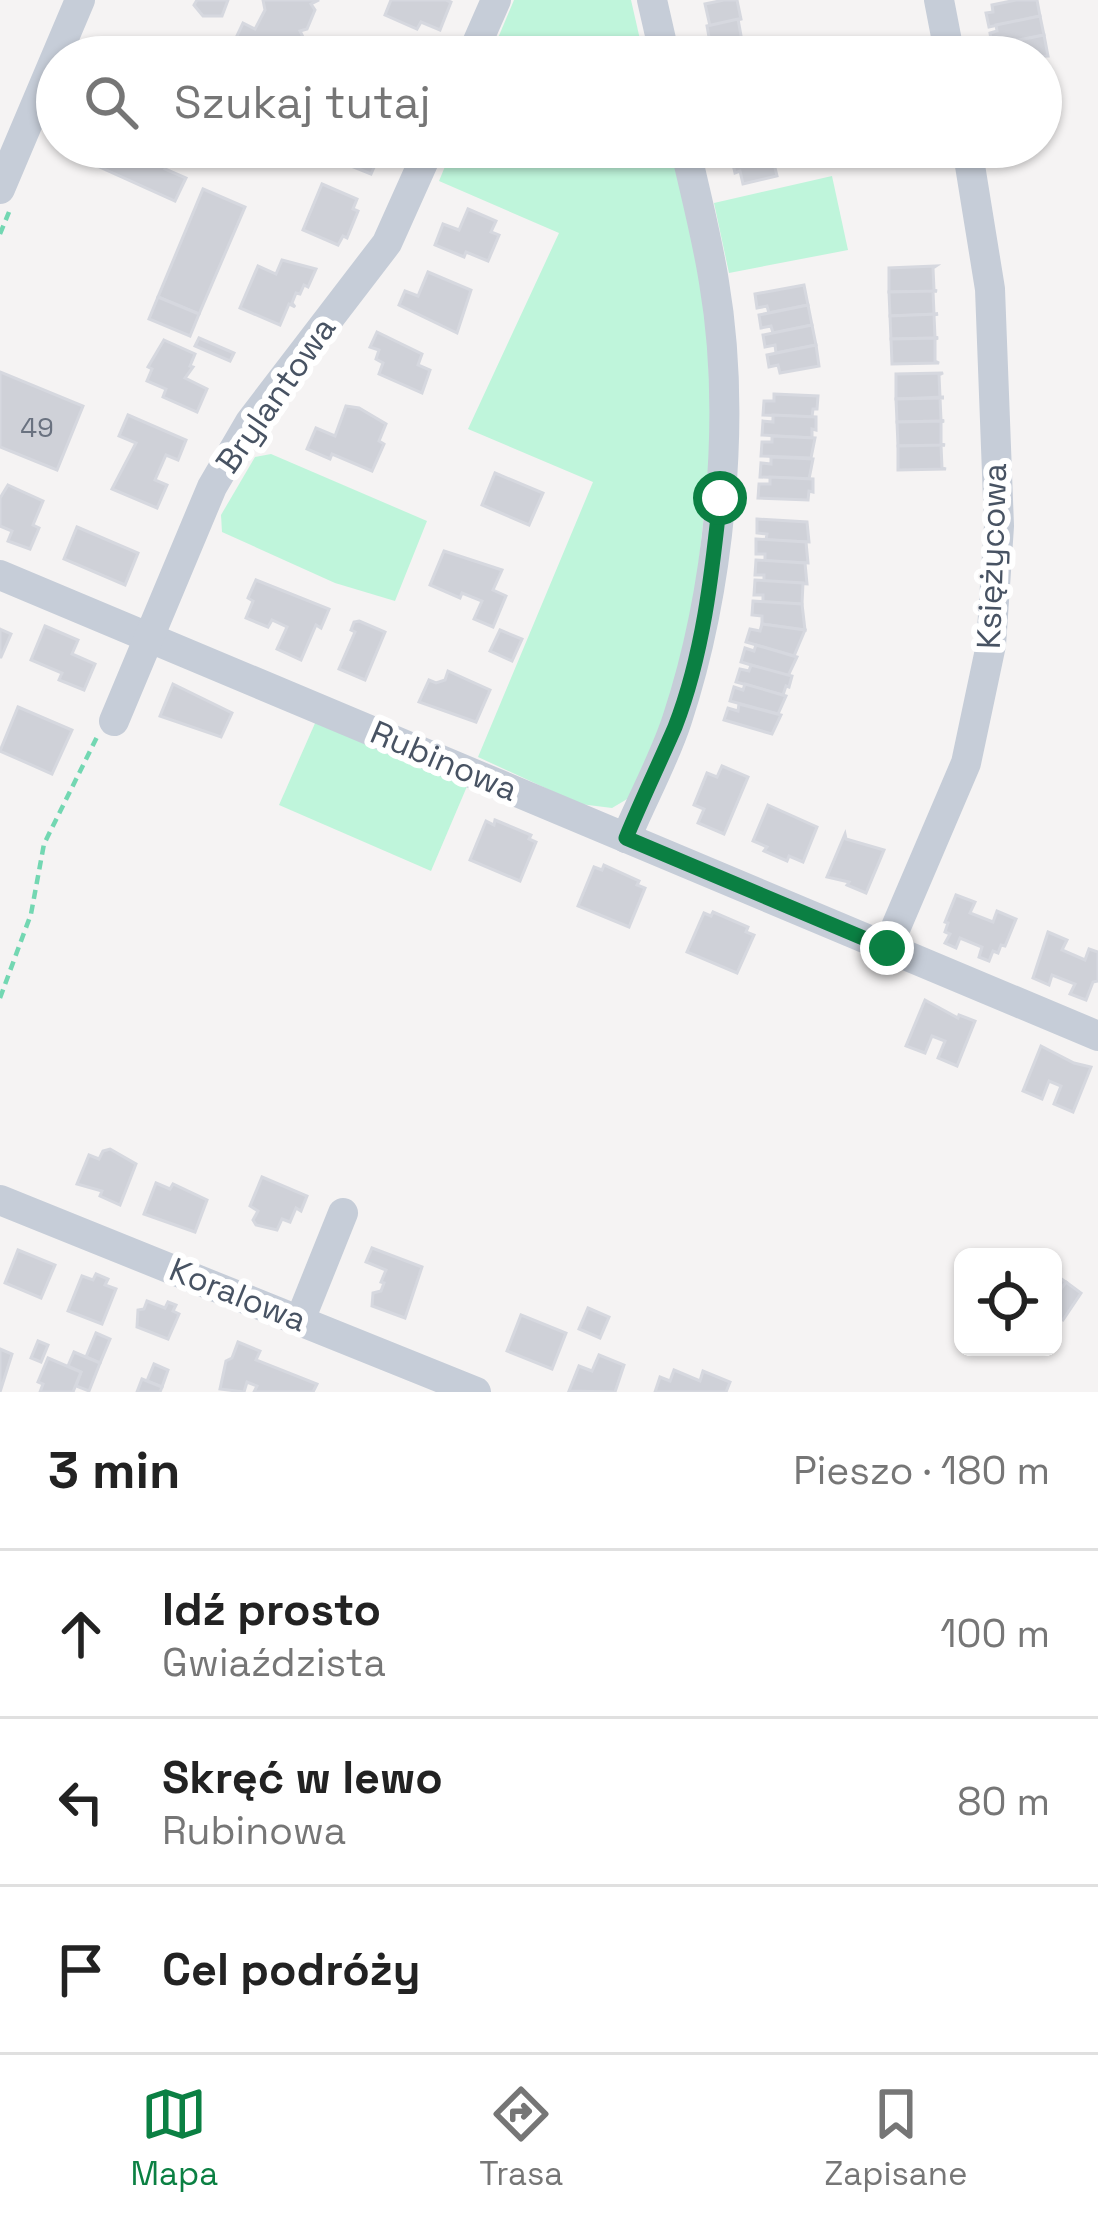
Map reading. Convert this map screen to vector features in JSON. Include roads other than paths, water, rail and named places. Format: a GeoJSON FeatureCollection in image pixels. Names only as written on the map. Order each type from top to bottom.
{"type":"FeatureCollection","features":[{"type":"Feature","properties":{"kind":"street"},"geometry":{"type":"LineString","coordinates":[[65,36],[80,0]]}},
{"type":"Feature","properties":{"kind":"street"},"geometry":{"type":"LineString","coordinates":[[480,36],[496,0]]}},
{"type":"Feature","properties":{"kind":"street"},"geometry":{"type":"LineString","coordinates":[[652,0],[660,36]]}},
{"type":"Feature","properties":{"kind":"street"},"geometry":{"type":"LineString","coordinates":[[939,0],[946,36]]}},
{"type":"Feature","properties":{"kind":"street"},"geometry":{"type":"LineString","coordinates":[[0,190],[36,104]]}},
{"type":"Feature","properties":{"kind":"street","name":"Brylantowa"},"geometry":{"type":"LineString","coordinates":[[114,722],[212,487],[250,422],[387,243],[421,168]]}},
{"type":"Feature","properties":{"kind":"street"},"geometry":{"type":"LineString","coordinates":[[626,838],[676,724],[694,659],[711,585],[720,498],[721,353],[715,285],[690,168]]}},
{"type":"Feature","properties":{"kind":"street","name":"Księżycowa"},"geometry":{"type":"LineString","coordinates":[[887,948],[966,763],[992,646],[999,526],[990,289],[970,168]]}},
{"type":"Feature","properties":{"kind":"street","name":"Rubinowa"},"geometry":{"type":"LineString","coordinates":[[0,575],[1098,1036]]}},
{"type":"Feature","properties":{"kind":"street","name":"Koralowa"},"geometry":{"type":"LineString","coordinates":[[0,1200],[476,1392]]}},
{"type":"Feature","properties":{"kind":"street"},"geometry":{"type":"LineString","coordinates":[[300,1320],[343,1213]]}}]}
